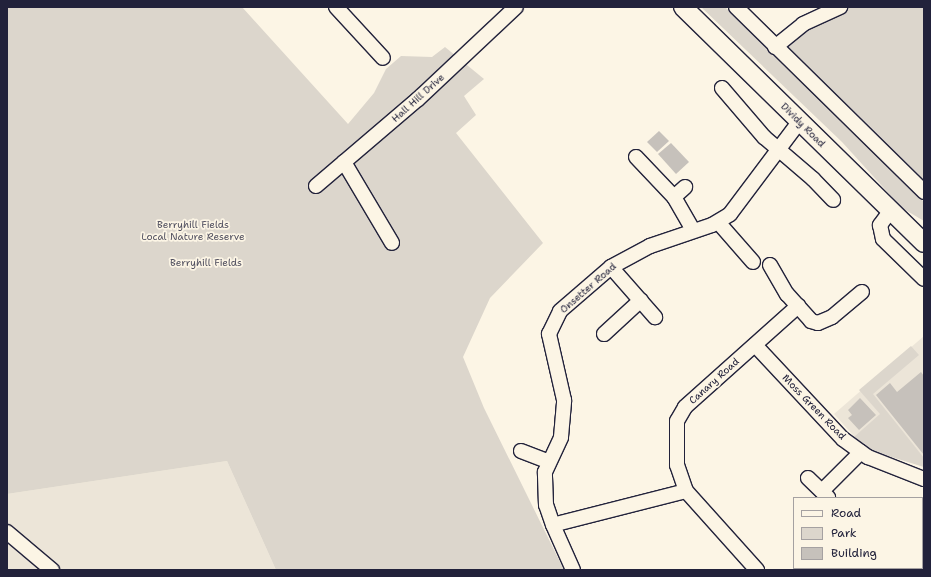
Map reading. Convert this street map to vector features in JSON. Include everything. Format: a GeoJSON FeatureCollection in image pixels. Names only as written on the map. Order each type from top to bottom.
{"type":"FeatureCollection","features":[{"type":"Feature","properties":{"kind":"main road","name":"Dividy Road"},"geometry":{"type":"LineString","coordinates":[[683,7],[799,122],[924,242]]}},
{"type":"Feature","properties":{"kind":"street"},"geometry":{"type":"LineString","coordinates":[[336,7],[383,58]]}},
{"type":"Feature","properties":{"kind":"street","name":"Hall Hill Drive"},"geometry":{"type":"LineString","coordinates":[[316,186],[410,106],[516,7]]}},
{"type":"Feature","properties":{"kind":"street"},"geometry":{"type":"LineString","coordinates":[[736,7],[924,192]]}},
{"type":"Feature","properties":{"kind":"street"},"geometry":{"type":"LineString","coordinates":[[775,47],[803,24],[840,7]]}},
{"type":"Feature","properties":{"kind":"street"},"geometry":{"type":"LineString","coordinates":[[722,88],[764,137],[778,148],[833,200]]}},
{"type":"Feature","properties":{"kind":"street","name":"Onsetter Road"},"geometry":{"type":"LineString","coordinates":[[573,570],[553,525],[544,488],[549,462],[561,437],[564,400],[549,334],[560,311],[611,267],[650,246],[718,222],[740,203],[778,148],[799,122]]}},
{"type":"Feature","properties":{"kind":"street"},"geometry":{"type":"LineString","coordinates":[[636,157],[661,186],[674,197],[693,230]]}},
{"type":"Feature","properties":{"kind":"street"},"geometry":{"type":"LineString","coordinates":[[344,162],[392,243]]}},
{"type":"Feature","properties":{"kind":"street"},"geometry":{"type":"LineString","coordinates":[[674,197],[685,187]]}},
{"type":"Feature","properties":{"kind":"street"},"geometry":{"type":"LineString","coordinates":[[891,210],[880,225],[883,239],[924,279]]}},
{"type":"Feature","properties":{"kind":"street"},"geometry":{"type":"LineString","coordinates":[[718,222],[753,262]]}},
{"type":"Feature","properties":{"kind":"street"},"geometry":{"type":"LineString","coordinates":[[770,265],[787,294],[811,321],[825,322],[862,292]]}},
{"type":"Feature","properties":{"kind":"street"},"geometry":{"type":"LineString","coordinates":[[611,267],[655,317]]}},
{"type":"Feature","properties":{"kind":"street"},"geometry":{"type":"LineString","coordinates":[[604,334],[641,300]]}},
{"type":"Feature","properties":{"kind":"street","name":"Canary Road"},"geometry":{"type":"LineString","coordinates":[[757,570],[686,491],[677,464],[677,421],[685,407],[798,306]]}},
{"type":"Feature","properties":{"kind":"street","name":"Moss Green Road"},"geometry":{"type":"LineString","coordinates":[[755,345],[843,439],[862,452],[924,479]]}},
{"type":"Feature","properties":{"kind":"street"},"geometry":{"type":"LineString","coordinates":[[521,451],[549,462]]}},
{"type":"Feature","properties":{"kind":"street"},"geometry":{"type":"LineString","coordinates":[[808,478],[825,495],[862,452]]}},
{"type":"Feature","properties":{"kind":"street"},"geometry":{"type":"LineString","coordinates":[[553,525],[686,491]]}},
{"type":"Feature","properties":{"kind":"street"},"geometry":{"type":"LineString","coordinates":[[7,532],[52,570]]}},
{"type":"Feature","properties":{"kind":"shaded area"},"geometry":{"type":"Polygon","coordinates":[[[924,336],[924,467],[862,445],[834,414],[924,336]]]}},
{"type":"Feature","properties":{"kind":"shaded area"},"geometry":{"type":"Polygon","coordinates":[[[227,461],[276,570],[7,570],[7,494],[227,461]]]}},
{"type":"Feature","properties":{"kind":"green space","name":"Berryhill Fields Local Nature Reserve"},"geometry":{"type":"Polygon","coordinates":[[[7,7],[242,7],[348,124],[374,93],[386,69],[401,56],[432,57],[445,47],[484,79],[464,96],[476,115],[456,133],[543,243],[490,298],[463,357],[484,408],[564,570],[276,570],[227,461],[7,494],[7,7]]]}},
{"type":"Feature","properties":{"kind":"green space"},"geometry":{"type":"Polygon","coordinates":[[[701,7],[725,7],[924,202],[924,221],[902,208],[842,142],[701,7]]]}},
{"type":"Feature","properties":{"kind":"green space"},"geometry":{"type":"Polygon","coordinates":[[[839,7],[924,7],[924,193],[775,47],[839,7]]]}},
{"type":"Feature","properties":{"kind":"green space"},"geometry":{"type":"Polygon","coordinates":[[[911,346],[919,355],[873,394],[924,458],[924,467],[872,451],[854,437],[880,414],[859,390],[911,346]]]}},
{"type":"Feature","properties":{"kind":"building"},"geometry":{"type":"Polygon","coordinates":[[[659,131],[669,141],[657,152],[647,142],[659,131]]]}},
{"type":"Feature","properties":{"kind":"building"},"geometry":{"type":"Polygon","coordinates":[[[671,143],[689,162],[676,174],[658,154],[671,143]]]}},
{"type":"Feature","properties":{"kind":"building"},"geometry":{"type":"Polygon","coordinates":[[[921,372],[924,376],[924,455],[876,395],[890,383],[897,392],[921,372]]]}},
{"type":"Feature","properties":{"kind":"building"},"geometry":{"type":"Polygon","coordinates":[[[860,398],[876,415],[859,430],[848,418],[852,415],[848,410],[860,398]]]}},
{"type":"Feature","properties":{"kind":"park label","name":"Berryhill Fields"},"geometry":{"type":"Point","coordinates":[206,263]}}]}
